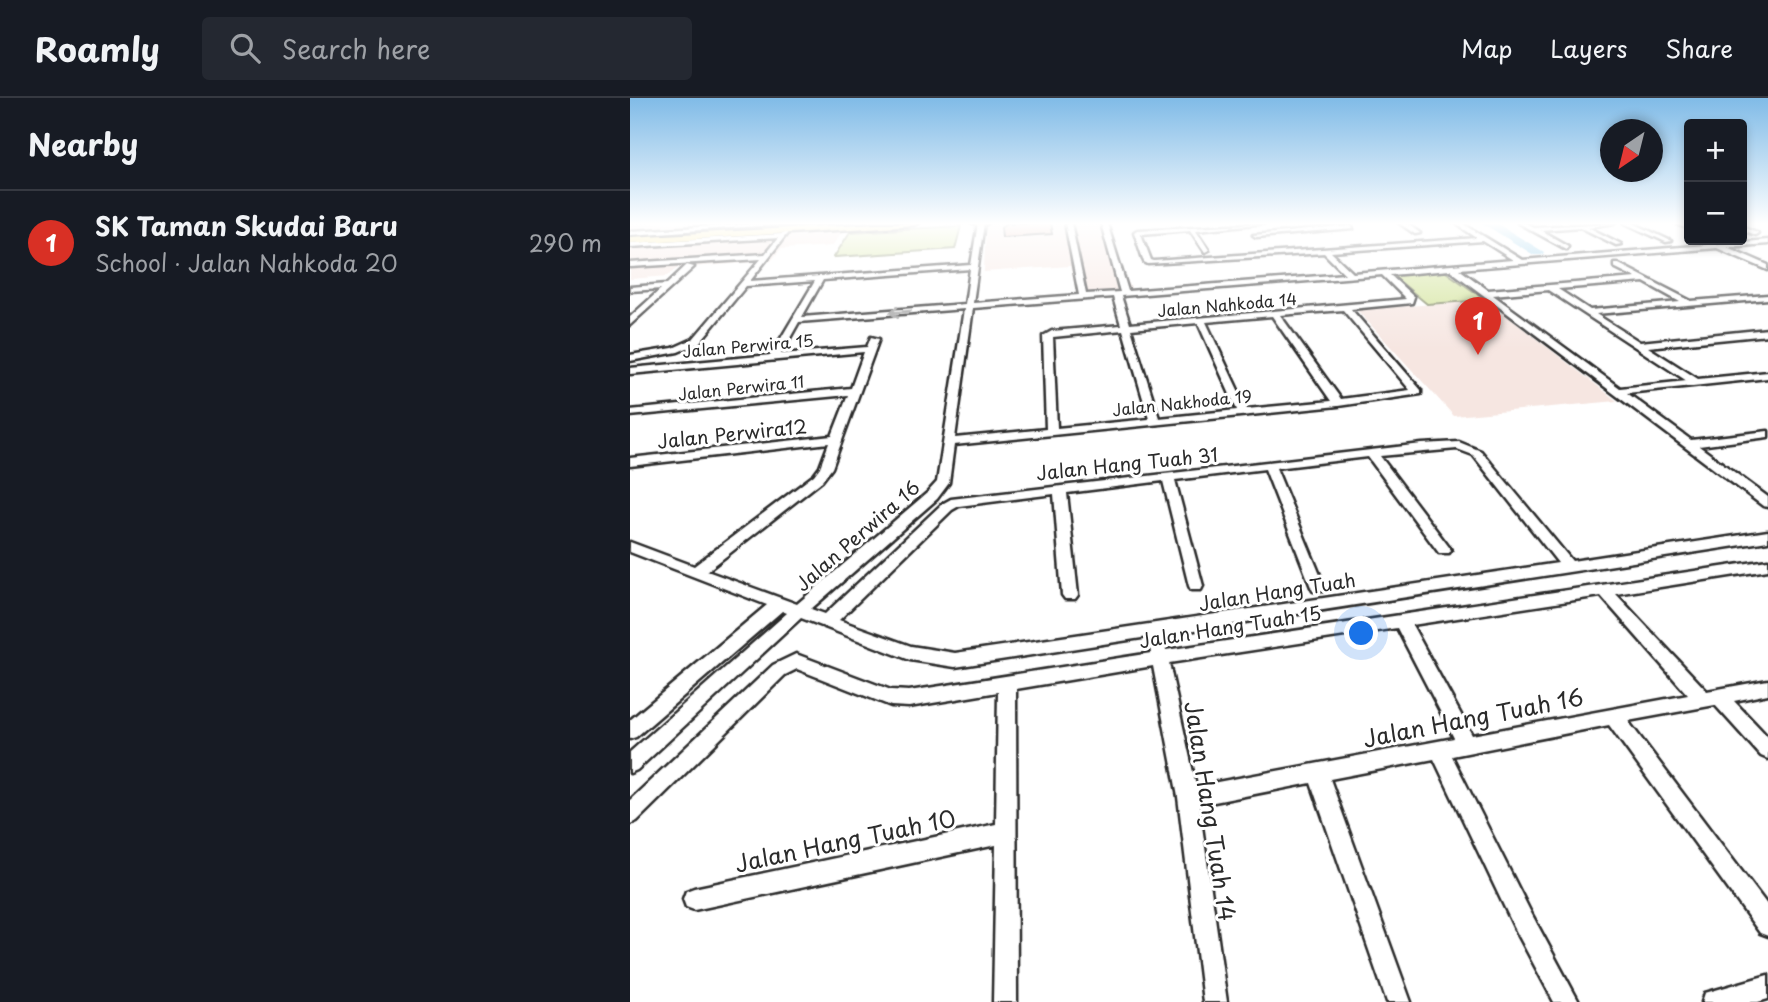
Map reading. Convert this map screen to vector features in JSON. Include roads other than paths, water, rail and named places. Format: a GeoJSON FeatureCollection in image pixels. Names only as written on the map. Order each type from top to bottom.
{"type":"FeatureCollection","features":[{"type":"Feature","properties":{"kind":"street"},"geometry":{"type":"LineString","coordinates":[[630,271],[707,265]]}},
{"type":"Feature","properties":{"kind":"street"},"geometry":{"type":"LineString","coordinates":[[630,358],[675,350],[696,341],[759,265]]}},
{"type":"Feature","properties":{"kind":"street"},"geometry":{"type":"LineString","coordinates":[[1077,265],[1083,297]]}},
{"type":"Feature","properties":{"kind":"street"},"geometry":{"type":"LineString","coordinates":[[1114,265],[1125,327],[1155,421]]}},
{"type":"Feature","properties":{"kind":"street"},"geometry":{"type":"LineString","coordinates":[[1237,265],[1245,276]]}},
{"type":"Feature","properties":{"kind":"street"},"geometry":{"type":"LineString","coordinates":[[1340,265],[1351,275]]}},
{"type":"Feature","properties":{"kind":"street"},"geometry":{"type":"LineString","coordinates":[[796,320],[1121,294],[1245,276],[1351,275],[1476,265]]}},
{"type":"Feature","properties":{"kind":"street"},"geometry":{"type":"LineString","coordinates":[[1617,265],[1689,304]]}},
{"type":"Feature","properties":{"kind":"street"},"geometry":{"type":"LineString","coordinates":[[630,322],[690,267]]}},
{"type":"Feature","properties":{"kind":"street"},"geometry":{"type":"LineString","coordinates":[[743,284],[974,267]]}},
{"type":"Feature","properties":{"kind":"street","name":"Jalan Perwira 16"},"geometry":{"type":"LineString","coordinates":[[630,764],[799,611],[932,496],[943,483],[974,267]]}},
{"type":"Feature","properties":{"kind":"street"},"geometry":{"type":"LineString","coordinates":[[1451,267],[1768,502]]}},
{"type":"Feature","properties":{"kind":"street","name":"Jalan Nahkoda 14"},"geometry":{"type":"LineString","coordinates":[[1052,431],[1048,336],[1409,301],[1411,299],[1384,273]]}},
{"type":"Feature","properties":{"kind":"street"},"geometry":{"type":"LineString","coordinates":[[774,358],[821,278]]}},
{"type":"Feature","properties":{"kind":"street"},"geometry":{"type":"LineString","coordinates":[[1485,293],[1644,280]]}},
{"type":"Feature","properties":{"kind":"street"},"geometry":{"type":"LineString","coordinates":[[630,289],[669,286]]}},
{"type":"Feature","properties":{"kind":"street"},"geometry":{"type":"LineString","coordinates":[[1550,288],[1697,383]]}},
{"type":"Feature","properties":{"kind":"street"},"geometry":{"type":"LineString","coordinates":[[1591,312],[1766,298]]}},
{"type":"Feature","properties":{"kind":"street"},"geometry":{"type":"LineString","coordinates":[[630,308],[646,307]]}},
{"type":"Feature","properties":{"kind":"street","name":"Jalan Nakhoda 19"},"geometry":{"type":"LineString","coordinates":[[950,442],[1338,403],[1417,392],[1345,307]]}},
{"type":"Feature","properties":{"kind":"street"},"geometry":{"type":"LineString","coordinates":[[1275,314],[1338,403]]}},
{"type":"Feature","properties":{"kind":"street"},"geometry":{"type":"LineString","coordinates":[[1201,320],[1243,412]]}},
{"type":"Feature","properties":{"kind":"street"},"geometry":{"type":"LineString","coordinates":[[1640,345],[1768,332]]}},
{"type":"Feature","properties":{"kind":"street","name":"Jalan Perwira 15"},"geometry":{"type":"LineString","coordinates":[[630,371],[774,358],[872,344],[854,391]]}},
{"type":"Feature","properties":{"kind":"street"},"geometry":{"type":"LineString","coordinates":[[1618,391],[1768,375]]}},
{"type":"Feature","properties":{"kind":"street"},"geometry":{"type":"LineString","coordinates":[[697,571],[818,478],[826,468],[854,391]]}},
{"type":"Feature","properties":{"kind":"street","name":"Jalan Perwira 11"},"geometry":{"type":"LineString","coordinates":[[630,413],[854,391]]}},
{"type":"Feature","properties":{"kind":"street"},"geometry":{"type":"LineString","coordinates":[[1689,444],[1768,434]]}},
{"type":"Feature","properties":{"kind":"street","name":"Jalan Perwira12"},"geometry":{"type":"LineString","coordinates":[[630,462],[837,439]]}},
{"type":"Feature","properties":{"kind":"street","name":"Jalan Hang Tuah 31"},"geometry":{"type":"LineString","coordinates":[[827,622],[947,506],[970,499],[1270,467],[1422,447],[1459,445],[1476,453],[1568,566]]}},
{"type":"Feature","properties":{"kind":"street"},"geometry":{"type":"LineString","coordinates":[[1373,455],[1444,550]]}},
{"type":"Feature","properties":{"kind":"street"},"geometry":{"type":"LineString","coordinates":[[1270,467],[1318,587]]}},
{"type":"Feature","properties":{"kind":"street"},"geometry":{"type":"LineString","coordinates":[[1168,477],[1196,586]]}},
{"type":"Feature","properties":{"kind":"street"},"geometry":{"type":"LineString","coordinates":[[1060,490],[1070,595]]}},
{"type":"Feature","properties":{"kind":"street","name":"Jalan Hang Tuah"},"geometry":{"type":"LineString","coordinates":[[630,547],[697,571],[778,606],[799,611],[910,653],[955,660],[1768,536]]}},
{"type":"Feature","properties":{"kind":"street","name":"Jalan Hang Tuah 15"},"geometry":{"type":"LineString","coordinates":[[630,814],[787,664],[796,662],[891,698],[909,699],[1768,565]]}},
{"type":"Feature","properties":{"kind":"street"},"geometry":{"type":"LineString","coordinates":[[1605,591],[1710,698],[1768,750]]}},
{"type":"Feature","properties":{"kind":"street"},"geometry":{"type":"LineString","coordinates":[[630,731],[637,714],[778,606]]}},
{"type":"Feature","properties":{"kind":"street"},"geometry":{"type":"LineString","coordinates":[[1402,622],[1467,744]]}},
{"type":"Feature","properties":{"kind":"street","name":"Jalan Hang Tuah 14"},"geometry":{"type":"LineString","coordinates":[[1154,629],[1188,797],[1215,1002]]}},
{"type":"Feature","properties":{"kind":"street"},"geometry":{"type":"LineString","coordinates":[[1005,1002],[1007,683]]}},
{"type":"Feature","properties":{"kind":"street","name":"Jalan Hang Tuah 16"},"geometry":{"type":"LineString","coordinates":[[1188,797],[1768,687]]}},
{"type":"Feature","properties":{"kind":"street"},"geometry":{"type":"LineString","coordinates":[[1613,716],[1768,925]]}},
{"type":"Feature","properties":{"kind":"street"},"geometry":{"type":"LineString","coordinates":[[1439,749],[1522,919],[1567,1002]]}},
{"type":"Feature","properties":{"kind":"street"},"geometry":{"type":"LineString","coordinates":[[1317,771],[1399,1002]]}},
{"type":"Feature","properties":{"kind":"street","name":"Jalan Hang Tuah 10"},"geometry":{"type":"LineString","coordinates":[[694,899],[1007,832]]}},
{"type":"Feature","properties":{"kind":"street"},"geometry":{"type":"LineString","coordinates":[[1714,1002],[1768,987]]}},
{"type":"Feature","properties":{"kind":"place","name":"SK Taman Skudai Baru"},"geometry":{"type":"Point","coordinates":[1478,355]}}]}
